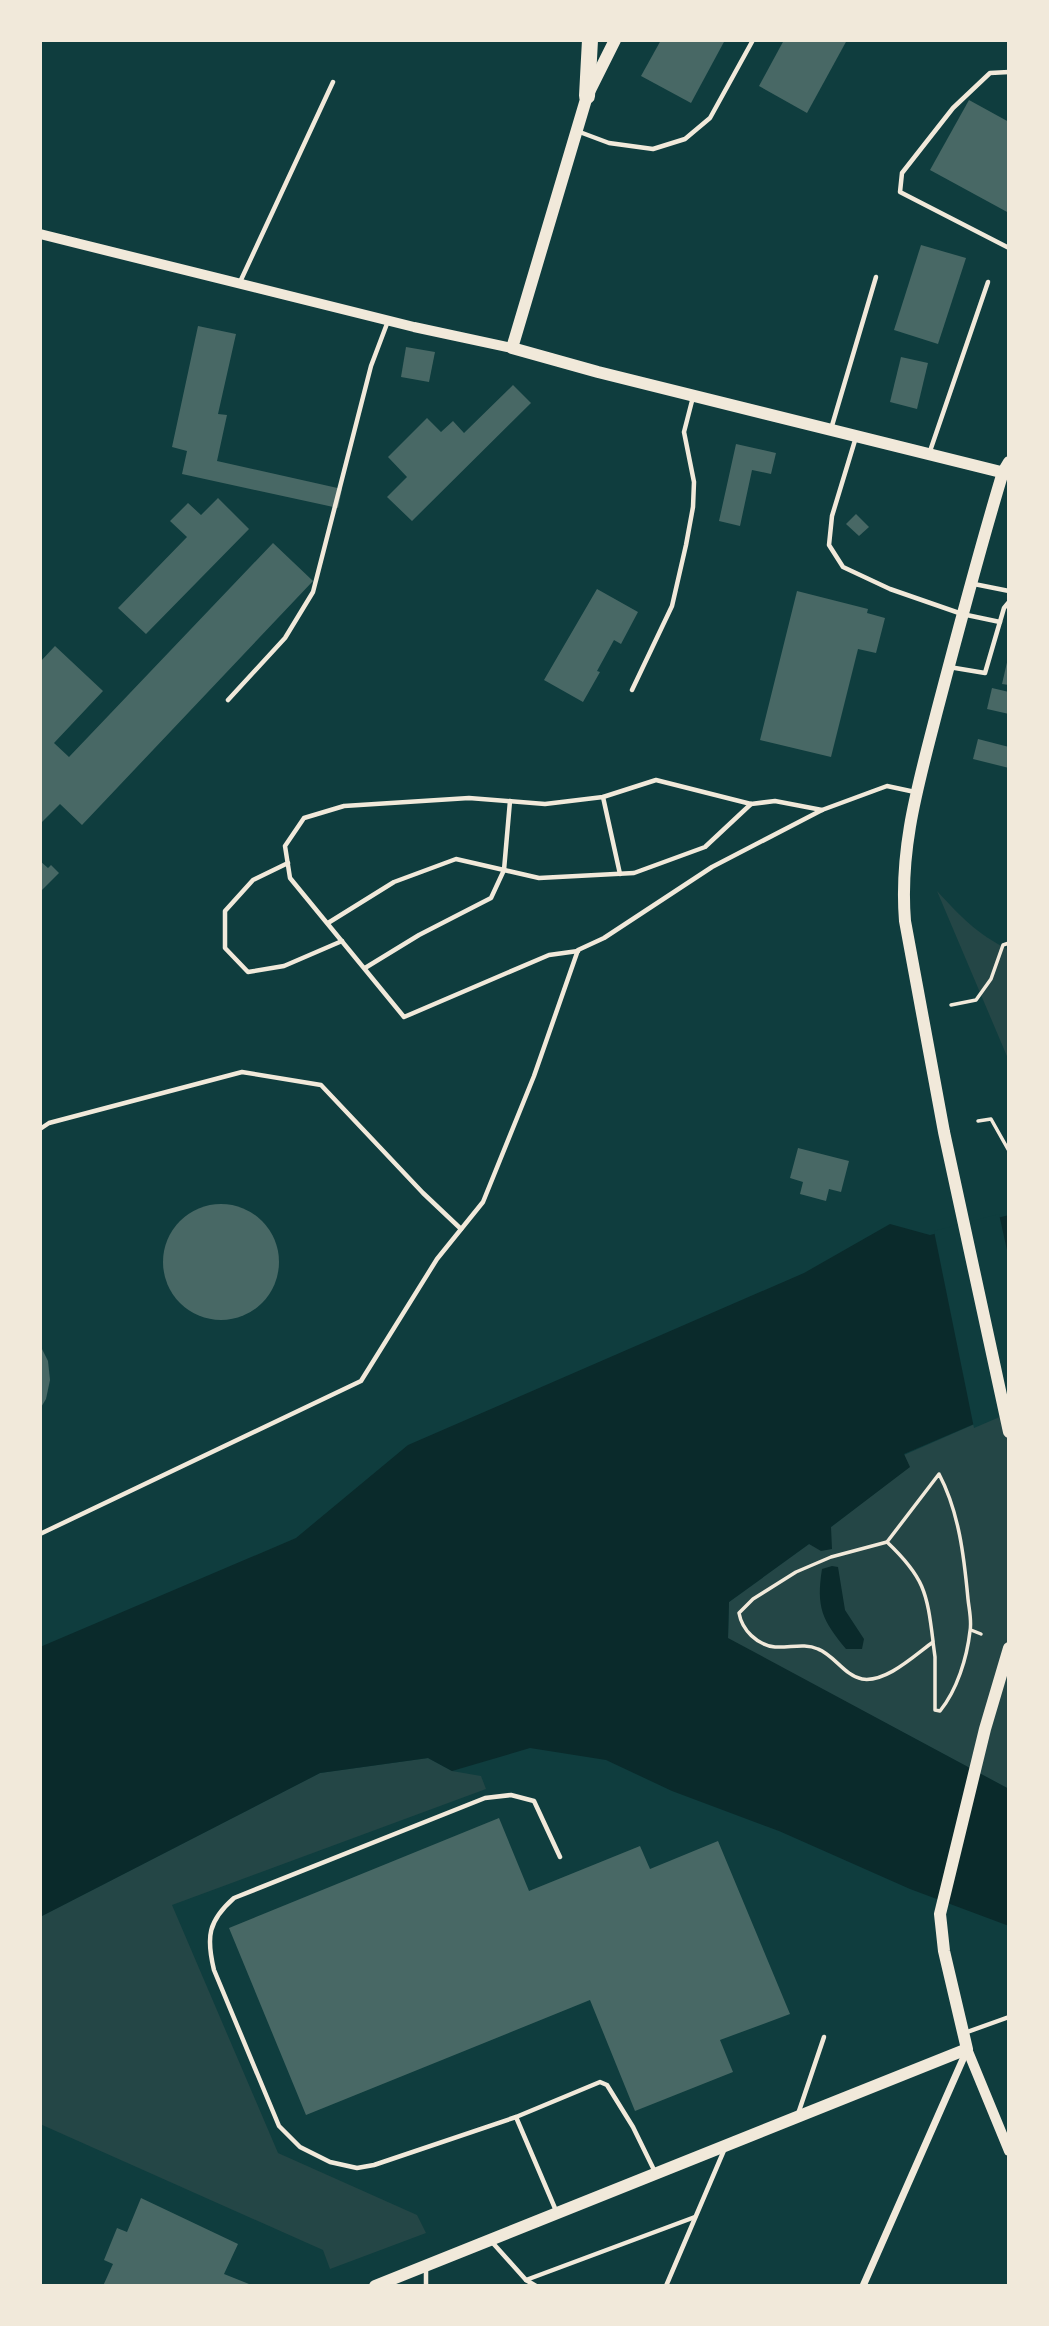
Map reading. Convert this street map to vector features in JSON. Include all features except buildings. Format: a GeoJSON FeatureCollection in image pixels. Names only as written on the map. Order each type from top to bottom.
{"type":"FeatureCollection","features":[{"type":"Feature","properties":{"kind":"highway"},"geometry":{"type":"LineString","coordinates":[[587,96],[590,40]]}},
{"type":"Feature","properties":{"kind":"main road"},"geometry":{"type":"LineString","coordinates":[[615,40],[587,96],[512,348],[929,455],[1007,470],[970,583],[948,667],[906,840],[902,889],[905,922],[944,1132],[1007,1426]]}},
{"type":"Feature","properties":{"kind":"main road"},"geometry":{"type":"LineString","coordinates":[[375,2286],[967,2049],[944,1951],[940,1914],[985,1729],[1009,1648]]}},
{"type":"Feature","properties":{"kind":"street"},"geometry":{"type":"LineString","coordinates":[[40,234],[512,348]]}},
{"type":"Feature","properties":{"kind":"street"},"geometry":{"type":"LineString","coordinates":[[967,2049],[1009,2151]]}},
{"type":"Feature","properties":{"kind":"street"},"geometry":{"type":"LineString","coordinates":[[863,2286],[967,2049]]}},
{"type":"Feature","properties":{"kind":"lane"},"geometry":{"type":"LineString","coordinates":[[576,131],[609,143],[653,149],[685,139],[710,118],[753,40]]}},
{"type":"Feature","properties":{"kind":"lane"},"geometry":{"type":"LineString","coordinates":[[1009,72],[990,73],[953,108],[902,173],[900,192],[1009,248]]}},
{"type":"Feature","properties":{"kind":"lane"},"geometry":{"type":"LineString","coordinates":[[240,283],[333,82]]}},
{"type":"Feature","properties":{"kind":"lane"},"geometry":{"type":"LineString","coordinates":[[831,430],[876,277]]}},
{"type":"Feature","properties":{"kind":"lane"},"geometry":{"type":"LineString","coordinates":[[929,455],[988,282]]}},
{"type":"Feature","properties":{"kind":"lane"},"geometry":{"type":"LineString","coordinates":[[228,700],[285,638],[313,592],[371,366],[388,320]]}},
{"type":"Feature","properties":{"kind":"lane"},"geometry":{"type":"LineString","coordinates":[[632,690],[672,606],[686,545],[693,507],[694,482],[684,432],[693,396]]}},
{"type":"Feature","properties":{"kind":"lane"},"geometry":{"type":"LineString","coordinates":[[856,436],[832,516],[829,545],[843,567],[890,589],[962,614],[1000,622]]}},
{"type":"Feature","properties":{"kind":"lane"},"geometry":{"type":"LineString","coordinates":[[970,583],[1009,591]]}},
{"type":"Feature","properties":{"kind":"lane"},"geometry":{"type":"LineString","coordinates":[[948,667],[985,673],[1004,608],[1009,603]]}},
{"type":"Feature","properties":{"kind":"lane"},"geometry":{"type":"LineString","coordinates":[[822,810],[775,801],[751,804],[656,779],[603,797],[545,804],[469,798],[344,806],[304,818],[285,846],[290,878],[404,1017],[549,955],[578,950],[604,938],[712,867],[822,810],[887,786],[917,792]]}},
{"type":"Feature","properties":{"kind":"lane"},"geometry":{"type":"LineString","coordinates":[[603,797],[620,873]]}},
{"type":"Feature","properties":{"kind":"lane"},"geometry":{"type":"LineString","coordinates":[[365,968],[419,935],[491,898],[504,870],[510,801]]}},
{"type":"Feature","properties":{"kind":"lane"},"geometry":{"type":"LineString","coordinates":[[328,923],[394,882],[456,859],[539,878],[634,873],[705,847],[751,804]]}},
{"type":"Feature","properties":{"kind":"lane"},"geometry":{"type":"LineString","coordinates":[[288,863],[253,880],[225,911],[225,948],[248,972],[284,966],[342,941]]}},
{"type":"Feature","properties":{"kind":"lane"},"geometry":{"type":"LineString","coordinates":[[40,1534],[361,1381],[437,1259],[482,1202],[534,1076],[578,950]]}},
{"type":"Feature","properties":{"kind":"lane"},"geometry":{"type":"LineString","coordinates":[[40,1129],[50,1123],[242,1072],[321,1085],[423,1194],[461,1229]]}},
{"type":"Feature","properties":{"kind":"lane"},"geometry":{"type":"LineString","coordinates":[[561,1857],[534,1801],[511,1795],[485,1798],[234,1898],[221,1910],[210,1928],[210,1953],[219,1982],[279,2126],[300,2147],[330,2162],[357,2168],[374,2165],[516,2117],[600,2082],[607,2085],[633,2127],[656,2175]]}},
{"type":"Feature","properties":{"kind":"lane"},"geometry":{"type":"LineString","coordinates":[[964,2033],[1009,2017]]}},
{"type":"Feature","properties":{"kind":"lane"},"geometry":{"type":"LineString","coordinates":[[796,2118],[824,2037]]}},
{"type":"Feature","properties":{"kind":"lane"},"geometry":{"type":"LineString","coordinates":[[516,2117],[557,2214]]}},
{"type":"Feature","properties":{"kind":"lane"},"geometry":{"type":"LineString","coordinates":[[666,2286],[726,2147]]}},
{"type":"Feature","properties":{"kind":"lane"},"geometry":{"type":"LineString","coordinates":[[526,2280],[695,2217]]}},
{"type":"Feature","properties":{"kind":"lane"},"geometry":{"type":"LineString","coordinates":[[491,2240],[526,2280],[536,2286]]}},
{"type":"Feature","properties":{"kind":"lane"},"geometry":{"type":"LineString","coordinates":[[426,2286],[427,2265]]}},
{"type":"Feature","properties":{"kind":"path"},"geometry":{"type":"LineString","coordinates":[[951,1006],[976,1000],[991,979],[1003,945],[1009,943]]}},
{"type":"Feature","properties":{"kind":"path"},"geometry":{"type":"LineString","coordinates":[[978,1121],[991,1119],[1009,1151]]}},
{"type":"Feature","properties":{"kind":"path"},"geometry":{"type":"LineString","coordinates":[[887,1542],[921,1581],[928,1600],[935,1657],[935,1710],[940,1711],[950,1699],[971,1630],[964,1556],[950,1494],[939,1474],[887,1542],[831,1557],[796,1572],[753,1599],[739,1613],[741,1625],[751,1636],[773,1647],[808,1645],[822,1650],[842,1668],[862,1679],[886,1676],[933,1642]]}},
{"type":"Feature","properties":{"kind":"path"},"geometry":{"type":"LineString","coordinates":[[971,1630],[981,1634]]}},
{"type":"Feature","properties":{"kind":"shaded area"},"geometry":{"type":"Polygon","coordinates":[[[937,891],[970,924],[1009,950],[1009,1061],[937,891]]]}},
{"type":"Feature","properties":{"kind":"shaded area"},"geometry":{"type":"Polygon","coordinates":[[[1009,1215],[1009,1409],[904,1454],[910,1467],[831,1527],[832,1549],[821,1551],[809,1544],[729,1602],[728,1638],[1009,1789],[1009,1926],[910,1889],[779,1831],[672,1791],[606,1760],[530,1748],[452,1771],[428,1758],[320,1773],[40,1917],[40,1647],[296,1538],[408,1445],[804,1273],[890,1224],[930,1235],[1009,1215]]]}},
{"type":"Feature","properties":{"kind":"shaded area"},"geometry":{"type":"Polygon","coordinates":[[[1009,1409],[1009,1789],[728,1639],[729,1602],[909,1467],[904,1455],[1009,1409]]]}},
{"type":"Feature","properties":{"kind":"shaded area"},"geometry":{"type":"Polygon","coordinates":[[[838,1567],[845,1610],[864,1639],[862,1649],[846,1649],[826,1621],[820,1593],[822,1569],[838,1567]]]}},
{"type":"Feature","properties":{"kind":"shaded area"},"geometry":{"type":"Polygon","coordinates":[[[428,1758],[452,1771],[481,1776],[486,1789],[172,1905],[278,2153],[417,2215],[426,2233],[330,2269],[323,2250],[40,2124],[40,1917],[320,1773],[428,1758]]]}},
{"type":"Feature","properties":{"kind":"pier"},"geometry":{"type":"Polygon","coordinates":[[[999,1214],[1009,1259],[1009,1413],[974,1428],[934,1231],[999,1214]]]}}]}
